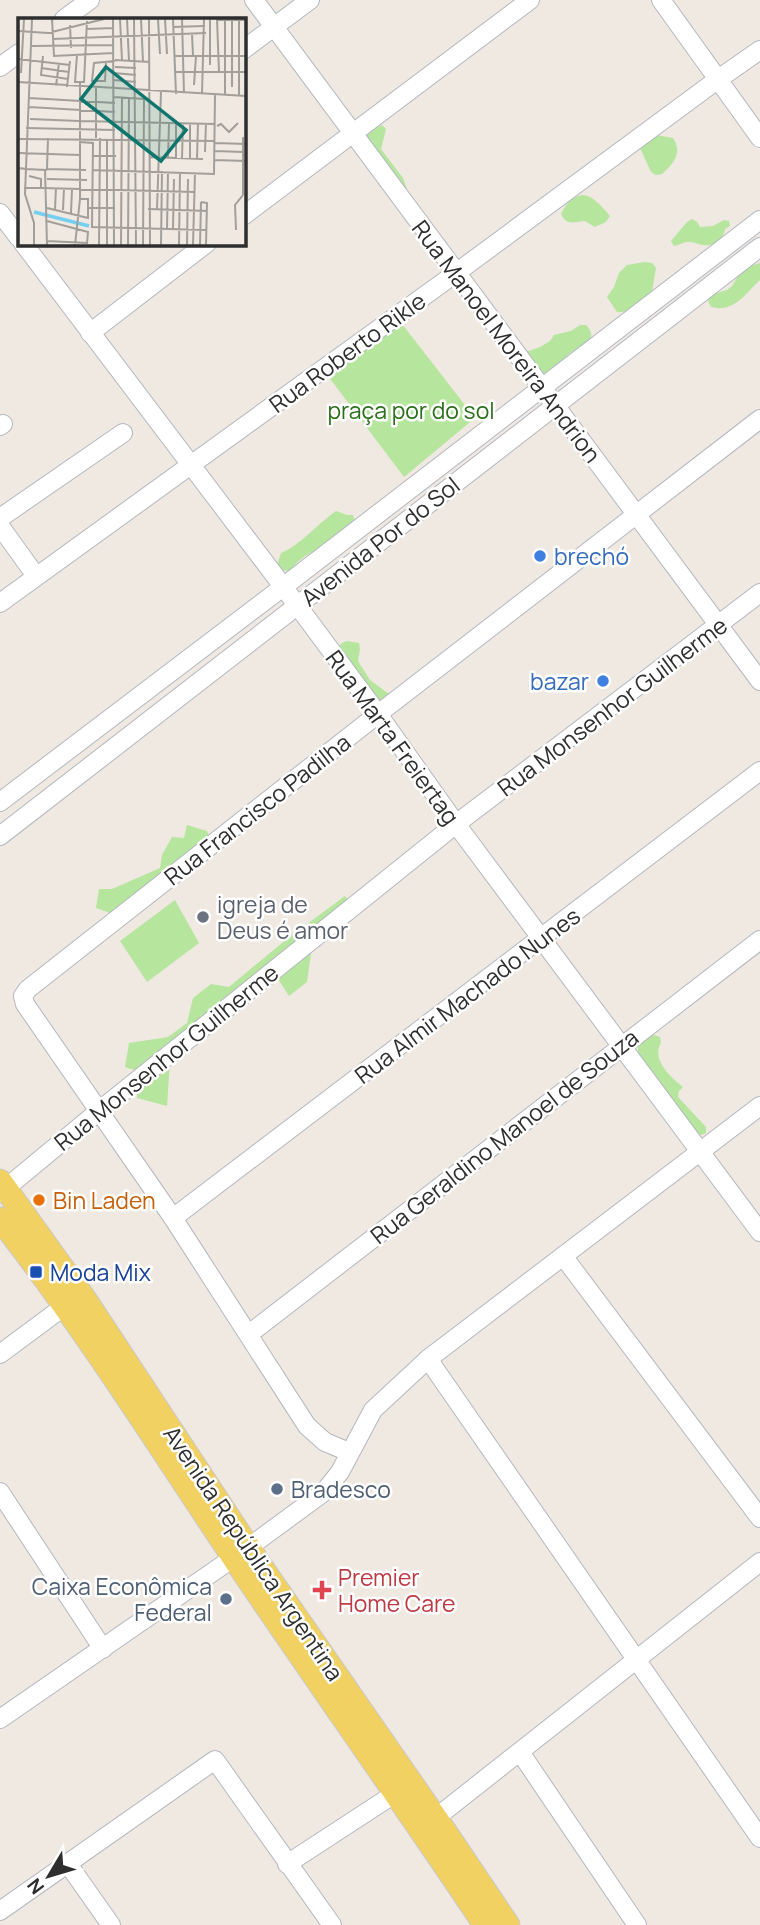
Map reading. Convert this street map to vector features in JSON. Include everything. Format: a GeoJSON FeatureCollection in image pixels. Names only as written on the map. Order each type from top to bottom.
{"type":"FeatureCollection","features":[{"type":"Feature","properties":{"kind":"main road","name":"Avenida República Argentina"},"geometry":{"type":"LineString","coordinates":[[2,1187],[84,1298],[241,1552]]}},
{"type":"Feature","properties":{"kind":"main road","name":"Avenida República Argentina"},"geometry":{"type":"LineString","coordinates":[[0,1219],[66,1305],[404,1788],[428,1824],[485,1925]]}},
{"type":"Feature","properties":{"kind":"main road","name":"Avenida República Argentina"},"geometry":{"type":"LineString","coordinates":[[428,1824],[508,1925]]}},
{"type":"Feature","properties":{"kind":"street"},"geometry":{"type":"LineString","coordinates":[[65,18],[90,0]]}},
{"type":"Feature","properties":{"kind":"street","name":"Rua Manoel Moreira Andrion"},"geometry":{"type":"LineString","coordinates":[[254,0],[760,681]]}},
{"type":"Feature","properties":{"kind":"street"},"geometry":{"type":"LineString","coordinates":[[245,49],[310,0]]}},
{"type":"Feature","properties":{"kind":"street"},"geometry":{"type":"LineString","coordinates":[[245,214],[530,0]]}},
{"type":"Feature","properties":{"kind":"street"},"geometry":{"type":"LineString","coordinates":[[661,0],[760,138]]}},
{"type":"Feature","properties":{"kind":"street","name":"Rua Roberto Rikle"},"geometry":{"type":"LineString","coordinates":[[0,603],[760,50]]}},
{"type":"Feature","properties":{"kind":"street"},"geometry":{"type":"LineString","coordinates":[[0,68],[18,54]]}},
{"type":"Feature","properties":{"kind":"street","name":"Avenida Por do Sol"},"geometry":{"type":"LineString","coordinates":[[0,802],[760,220]]}},
{"type":"Feature","properties":{"kind":"street","name":"Rua Marta Freiertag"},"geometry":{"type":"LineString","coordinates":[[24,245],[284,587],[541,940],[760,1232]]}},
{"type":"Feature","properties":{"kind":"street"},"geometry":{"type":"LineString","coordinates":[[90,333],[204,245]]}},
{"type":"Feature","properties":{"kind":"street","name":"Avenida Por do Sol"},"geometry":{"type":"LineString","coordinates":[[0,836],[760,247]]}},
{"type":"Feature","properties":{"kind":"street","name":"Rua Francisco Padilha"},"geometry":{"type":"LineString","coordinates":[[99,1111],[25,1004],[23,996],[28,989],[760,419]]}},
{"type":"Feature","properties":{"kind":"street"},"geometry":{"type":"LineString","coordinates":[[0,518],[123,433]]}},
{"type":"Feature","properties":{"kind":"street"},"geometry":{"type":"LineString","coordinates":[[0,526],[36,576]]}},
{"type":"Feature","properties":{"kind":"street","name":"Rua Monsenhor Guilherme"},"geometry":{"type":"LineString","coordinates":[[2,1187],[456,824],[760,593]]}},
{"type":"Feature","properties":{"kind":"street","name":"Rua Almir Machado Nunes"},"geometry":{"type":"LineString","coordinates":[[173,1218],[760,771]]}},
{"type":"Feature","properties":{"kind":"street","name":"Rua Geraldino Manoel de Souza"},"geometry":{"type":"LineString","coordinates":[[248,1334],[760,940]]}},
{"type":"Feature","properties":{"kind":"street"},"geometry":{"type":"LineString","coordinates":[[0,1719],[324,1492],[340,1472],[373,1410],[428,1359],[760,1106]]}},
{"type":"Feature","properties":{"kind":"street"},"geometry":{"type":"LineString","coordinates":[[99,1111],[173,1218],[307,1426],[325,1442],[349,1452]]}},
{"type":"Feature","properties":{"kind":"street"},"geometry":{"type":"LineString","coordinates":[[563,1256],[760,1518]]}},
{"type":"Feature","properties":{"kind":"street"},"geometry":{"type":"LineString","coordinates":[[0,1354],[66,1305]]}},
{"type":"Feature","properties":{"kind":"street"},"geometry":{"type":"LineString","coordinates":[[428,1359],[760,1838]]}},
{"type":"Feature","properties":{"kind":"street"},"geometry":{"type":"LineString","coordinates":[[0,1492],[103,1649]]}},
{"type":"Feature","properties":{"kind":"street"},"geometry":{"type":"LineString","coordinates":[[428,1824],[760,1562]]}},
{"type":"Feature","properties":{"kind":"street"},"geometry":{"type":"LineString","coordinates":[[520,1752],[637,1925]]}},
{"type":"Feature","properties":{"kind":"street"},"geometry":{"type":"LineString","coordinates":[[0,1911],[215,1760],[332,1925]]}},
{"type":"Feature","properties":{"kind":"street"},"geometry":{"type":"LineString","coordinates":[[287,1864],[404,1788]]}},
{"type":"Feature","properties":{"kind":"street"},"geometry":{"type":"LineString","coordinates":[[68,1864],[111,1925]]}},
{"type":"Feature","properties":{"kind":"green space"},"geometry":{"type":"Polygon","coordinates":[[[382,125],[386,129],[381,149],[403,178],[407,189],[401,189],[364,140],[365,133],[382,125]]]}},
{"type":"Feature","properties":{"kind":"green space"},"geometry":{"type":"Polygon","coordinates":[[[656,135],[673,138],[677,153],[670,166],[662,174],[656,175],[651,172],[640,143],[656,135]]]}},
{"type":"Feature","properties":{"kind":"green space"},"geometry":{"type":"Polygon","coordinates":[[[583,195],[595,200],[610,216],[606,222],[595,227],[585,221],[571,222],[563,218],[561,214],[567,204],[575,197],[583,195]]]}},
{"type":"Feature","properties":{"kind":"green space"},"geometry":{"type":"Polygon","coordinates":[[[692,219],[700,227],[713,226],[724,220],[729,221],[730,226],[725,229],[720,239],[711,245],[689,242],[674,246],[671,241],[692,219]]]}},
{"type":"Feature","properties":{"kind":"green space"},"geometry":{"type":"Polygon","coordinates":[[[652,263],[656,268],[652,292],[632,309],[617,312],[607,297],[619,273],[627,265],[652,263]]]}},
{"type":"Feature","properties":{"kind":"green space"},"geometry":{"type":"Polygon","coordinates":[[[760,263],[760,280],[744,296],[733,305],[711,307],[708,301],[710,295],[727,290],[747,267],[760,263]]]}},
{"type":"Feature","properties":{"kind":"green space","name":"praça por do sol"},"geometry":{"type":"Polygon","coordinates":[[[402,324],[475,418],[404,477],[328,376],[402,324]]]}},
{"type":"Feature","properties":{"kind":"green space"},"geometry":{"type":"Polygon","coordinates":[[[580,325],[586,325],[590,331],[590,339],[568,355],[560,367],[546,377],[523,353],[540,347],[554,335],[571,331],[580,325]]]}},
{"type":"Feature","properties":{"kind":"green space"},"geometry":{"type":"Polygon","coordinates":[[[336,511],[353,515],[355,521],[332,542],[303,558],[291,571],[280,570],[277,565],[281,553],[336,511]]]}},
{"type":"Feature","properties":{"kind":"green space"},"geometry":{"type":"Polygon","coordinates":[[[347,641],[359,643],[358,661],[370,680],[389,694],[388,700],[376,702],[338,648],[347,641]]]}},
{"type":"Feature","properties":{"kind":"green space"},"geometry":{"type":"Polygon","coordinates":[[[187,825],[207,831],[214,846],[127,913],[110,913],[96,908],[99,889],[112,889],[160,868],[162,855],[172,837],[184,838],[187,825]]]}},
{"type":"Feature","properties":{"kind":"green space"},"geometry":{"type":"Polygon","coordinates":[[[345,896],[358,913],[312,947],[307,982],[289,996],[278,979],[230,1012],[170,1061],[167,1106],[137,1098],[137,1071],[125,1067],[129,1043],[168,1037],[187,1023],[193,998],[211,984],[229,987],[288,938],[345,896]]]}},
{"type":"Feature","properties":{"kind":"green space"},"geometry":{"type":"Polygon","coordinates":[[[175,900],[199,943],[147,982],[120,941],[175,900]]]}},
{"type":"Feature","properties":{"kind":"green space"},"geometry":{"type":"Polygon","coordinates":[[[654,1035],[660,1037],[658,1055],[663,1067],[683,1087],[678,1097],[706,1127],[706,1133],[695,1134],[639,1055],[638,1047],[641,1042],[654,1035]]]}},
{"type":"Feature","properties":{"kind":"place","name":"brechó"},"geometry":{"type":"Point","coordinates":[540,556]}},
{"type":"Feature","properties":{"kind":"place","name":"bazar"},"geometry":{"type":"Point","coordinates":[603,681]}},
{"type":"Feature","properties":{"kind":"place","name":"igreja de Deus é amor"},"geometry":{"type":"Point","coordinates":[203,917]}},
{"type":"Feature","properties":{"kind":"place","name":"Bin Laden"},"geometry":{"type":"Point","coordinates":[39,1200]}},
{"type":"Feature","properties":{"kind":"place","name":"Moda Mix"},"geometry":{"type":"Point","coordinates":[36,1272]}},
{"type":"Feature","properties":{"kind":"place","name":"Bradesco"},"geometry":{"type":"Point","coordinates":[277,1489]}},
{"type":"Feature","properties":{"kind":"place","name":"Premier Home Care"},"geometry":{"type":"Point","coordinates":[322,1590]}},
{"type":"Feature","properties":{"kind":"place","name":"Caixa Econômica Federal"},"geometry":{"type":"Point","coordinates":[226,1599]}}]}
